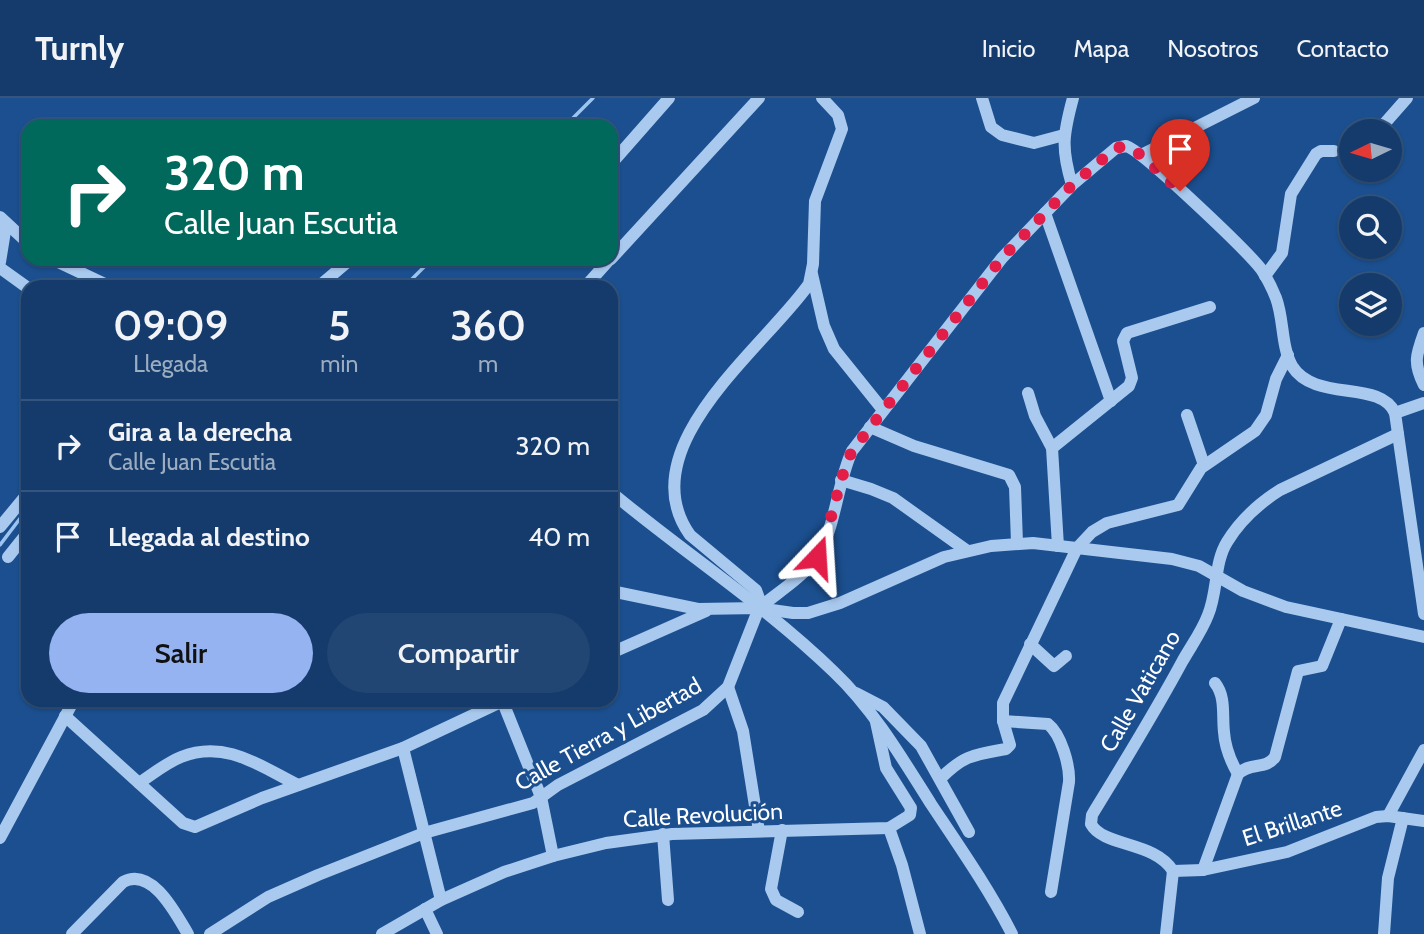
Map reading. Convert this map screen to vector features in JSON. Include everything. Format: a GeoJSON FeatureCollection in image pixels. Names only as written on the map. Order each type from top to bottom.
{"type":"FeatureCollection","features":[{"type":"Feature","properties":{"kind":"street"},"geometry":{"type":"LineString","coordinates":[[618,156],[668,98]]}},
{"type":"Feature","properties":{"kind":"street"},"geometry":{"type":"LineString","coordinates":[[618,251],[759,98]]}},
{"type":"Feature","properties":{"kind":"street"},"geometry":{"type":"LineString","coordinates":[[822,98],[842,122],[840,136],[815,201],[812,274],[824,326],[834,349],[883,410]]}},
{"type":"Feature","properties":{"kind":"street"},"geometry":{"type":"LineString","coordinates":[[982,98],[991,127],[1002,135],[1034,143],[1064,135]]}},
{"type":"Feature","properties":{"kind":"street"},"geometry":{"type":"LineString","coordinates":[[1072,185],[1065,162],[1064,135],[1073,98]]}},
{"type":"Feature","properties":{"kind":"street"},"geometry":{"type":"LineString","coordinates":[[1141,155],[1254,98]]}},
{"type":"Feature","properties":{"kind":"street"},"geometry":{"type":"LineString","coordinates":[[1389,119],[1407,98]]}},
{"type":"Feature","properties":{"kind":"street"},"geometry":{"type":"LineString","coordinates":[[759,608],[817,557],[852,451],[995,267],[1072,185],[1120,147],[1131,147],[1249,256],[1265,276],[1276,299],[1293,367],[1310,382],[1323,387],[1377,397],[1392,405],[1424,614]]}},
{"type":"Feature","properties":{"kind":"street"},"geometry":{"type":"LineString","coordinates":[[1265,276],[1282,253],[1291,194],[1296,184],[1316,154],[1321,151],[1335,151]]}},
{"type":"Feature","properties":{"kind":"street"},"geometry":{"type":"LineString","coordinates":[[1045,213],[1111,401]]}},
{"type":"Feature","properties":{"kind":"street"},"geometry":{"type":"LineString","coordinates":[[3,221],[21,237]]}},
{"type":"Feature","properties":{"kind":"street"},"geometry":{"type":"LineString","coordinates":[[0,262],[3,221]]}},
{"type":"Feature","properties":{"kind":"street"},"geometry":{"type":"LineString","coordinates":[[66,266],[96,280]]}},
{"type":"Feature","properties":{"kind":"street"},"geometry":{"type":"LineString","coordinates":[[326,280],[343,266]]}},
{"type":"Feature","properties":{"kind":"street"},"geometry":{"type":"LineString","coordinates":[[591,280],[604,266]]}},
{"type":"Feature","properties":{"kind":"street"},"geometry":{"type":"LineString","coordinates":[[0,268],[21,283]]}},
{"type":"Feature","properties":{"kind":"street"},"geometry":{"type":"LineString","coordinates":[[759,831],[743,731],[728,688],[760,601],[756,590],[684,527],[679,516],[674,475],[681,453],[711,397],[804,291],[812,274]]}},
{"type":"Feature","properties":{"kind":"street"},"geometry":{"type":"LineString","coordinates":[[1052,448],[1129,386],[1132,378],[1123,341],[1127,332],[1210,307]]}},
{"type":"Feature","properties":{"kind":"street"},"geometry":{"type":"LineString","coordinates":[[1424,333],[1416,361],[1417,372],[1424,385]]}},
{"type":"Feature","properties":{"kind":"street"},"geometry":{"type":"LineString","coordinates":[[940,779],[957,762],[1009,747],[1010,739],[1003,721],[1003,704],[1077,548],[1092,532],[1107,523],[1178,505],[1204,465],[1262,424],[1276,379],[1288,355]]}},
{"type":"Feature","properties":{"kind":"street"},"geometry":{"type":"LineString","coordinates":[[1028,393],[1035,416],[1052,448],[1058,546]]}},
{"type":"Feature","properties":{"kind":"street"},"geometry":{"type":"LineString","coordinates":[[1395,413],[1424,403]]}},
{"type":"Feature","properties":{"kind":"street"},"geometry":{"type":"LineString","coordinates":[[1186,415],[1204,465]]}},
{"type":"Feature","properties":{"kind":"street"},"geometry":{"type":"LineString","coordinates":[[870,427],[914,446],[1009,475],[1015,486],[1017,543]]}},
{"type":"Feature","properties":{"kind":"street","name":"Calle Vaticano"},"geometry":{"type":"LineString","coordinates":[[1173,871],[1164,859],[1099,833],[1091,824],[1092,815],[1156,710],[1208,617],[1221,554],[1226,543],[1254,508],[1272,495],[1398,434]]}},
{"type":"Feature","properties":{"kind":"street"},"geometry":{"type":"LineString","coordinates":[[841,480],[893,498],[966,550]]}},
{"type":"Feature","properties":{"kind":"street"},"geometry":{"type":"LineString","coordinates":[[618,498],[662,535],[759,608],[853,691],[977,874],[1012,934]]}},
{"type":"Feature","properties":{"kind":"street"},"geometry":{"type":"LineString","coordinates":[[0,527],[21,502]]}},
{"type":"Feature","properties":{"kind":"street"},"geometry":{"type":"LineString","coordinates":[[8,557],[21,540]]}},
{"type":"Feature","properties":{"kind":"street"},"geometry":{"type":"LineString","coordinates":[[618,592],[709,609],[759,608],[793,613],[822,610],[928,563],[966,550],[1017,543],[1172,559],[1199,566],[1264,600],[1286,607],[1424,637]]}},
{"type":"Feature","properties":{"kind":"street"},"geometry":{"type":"LineString","coordinates":[[618,650],[709,609]]}},
{"type":"Feature","properties":{"kind":"street"},"geometry":{"type":"LineString","coordinates":[[1203,870],[1238,774],[1249,766],[1268,764],[1275,757],[1298,671],[1322,666],[1341,619]]}},
{"type":"Feature","properties":{"kind":"street"},"geometry":{"type":"LineString","coordinates":[[1030,644],[1054,666],[1066,656]]}},
{"type":"Feature","properties":{"kind":"street"},"geometry":{"type":"LineString","coordinates":[[1215,683],[1219,688],[1223,706],[1228,758],[1238,774]]}},
{"type":"Feature","properties":{"kind":"street","name":"Calle Tierra y Libertad"},"geometry":{"type":"LineString","coordinates":[[210,934],[268,897],[424,833],[524,807],[558,785],[694,715],[728,688]]}},
{"type":"Feature","properties":{"kind":"street"},"geometry":{"type":"LineString","coordinates":[[853,691],[883,707],[921,746],[969,832]]}},
{"type":"Feature","properties":{"kind":"street"},"geometry":{"type":"LineString","coordinates":[[0,838],[70,707]]}},
{"type":"Feature","properties":{"kind":"street"},"geometry":{"type":"LineString","coordinates":[[65,716],[183,822],[195,827],[262,798],[403,748],[488,707]]}},
{"type":"Feature","properties":{"kind":"street"},"geometry":{"type":"LineString","coordinates":[[506,707],[541,797],[553,856]]}},
{"type":"Feature","properties":{"kind":"street"},"geometry":{"type":"LineString","coordinates":[[1003,721],[1043,722],[1053,727],[1068,768],[1069,782],[1051,892]]}},
{"type":"Feature","properties":{"kind":"street"},"geometry":{"type":"LineString","coordinates":[[876,722],[886,768],[911,808],[910,815],[889,828],[920,934]]}},
{"type":"Feature","properties":{"kind":"street"},"geometry":{"type":"LineString","coordinates":[[403,748],[441,900]]}},
{"type":"Feature","properties":{"kind":"street"},"geometry":{"type":"LineString","coordinates":[[139,783],[182,757],[218,750],[235,753],[298,785]]}},
{"type":"Feature","properties":{"kind":"street"},"geometry":{"type":"LineString","coordinates":[[1388,816],[1424,750]]}},
{"type":"Feature","properties":{"kind":"street","name":"El Brillante"},"geometry":{"type":"LineString","coordinates":[[1173,871],[1203,870],[1287,852],[1364,821],[1388,816],[1424,821]]}},
{"type":"Feature","properties":{"kind":"street"},"geometry":{"type":"LineString","coordinates":[[1384,934],[1388,878],[1403,818]]}},
{"type":"Feature","properties":{"kind":"street","name":"Calle Revolución"},"geometry":{"type":"LineString","coordinates":[[382,934],[441,900],[504,872],[606,842],[663,834],[889,828]]}},
{"type":"Feature","properties":{"kind":"street"},"geometry":{"type":"LineString","coordinates":[[782,830],[771,889],[776,900],[798,912]]}},
{"type":"Feature","properties":{"kind":"street"},"geometry":{"type":"LineString","coordinates":[[663,834],[668,900]]}},
{"type":"Feature","properties":{"kind":"street"},"geometry":{"type":"LineString","coordinates":[[1166,934],[1173,871]]}},
{"type":"Feature","properties":{"kind":"street"},"geometry":{"type":"LineString","coordinates":[[72,934],[123,882],[139,878],[167,901],[188,934]]}},
{"type":"Feature","properties":{"kind":"street"},"geometry":{"type":"LineString","coordinates":[[425,909],[438,934]]}},
{"type":"Feature","properties":{"kind":"waterway"},"geometry":{"type":"LineString","coordinates":[[572,119],[593,98]]}},
{"type":"Feature","properties":{"kind":"waterway"},"geometry":{"type":"LineString","coordinates":[[411,280],[425,266]]}},
{"type":"Feature","properties":{"kind":"waterway"},"geometry":{"type":"LineString","coordinates":[[0,545],[21,517]]}},
{"type":"Feature","properties":{"kind":"route"},"geometry":{"type":"LineString","coordinates":[[817,557],[828,529],[845,465],[852,451],[1002,258],[1072,185],[1116,148],[1126,146],[1141,155],[1180,191]]}}]}
